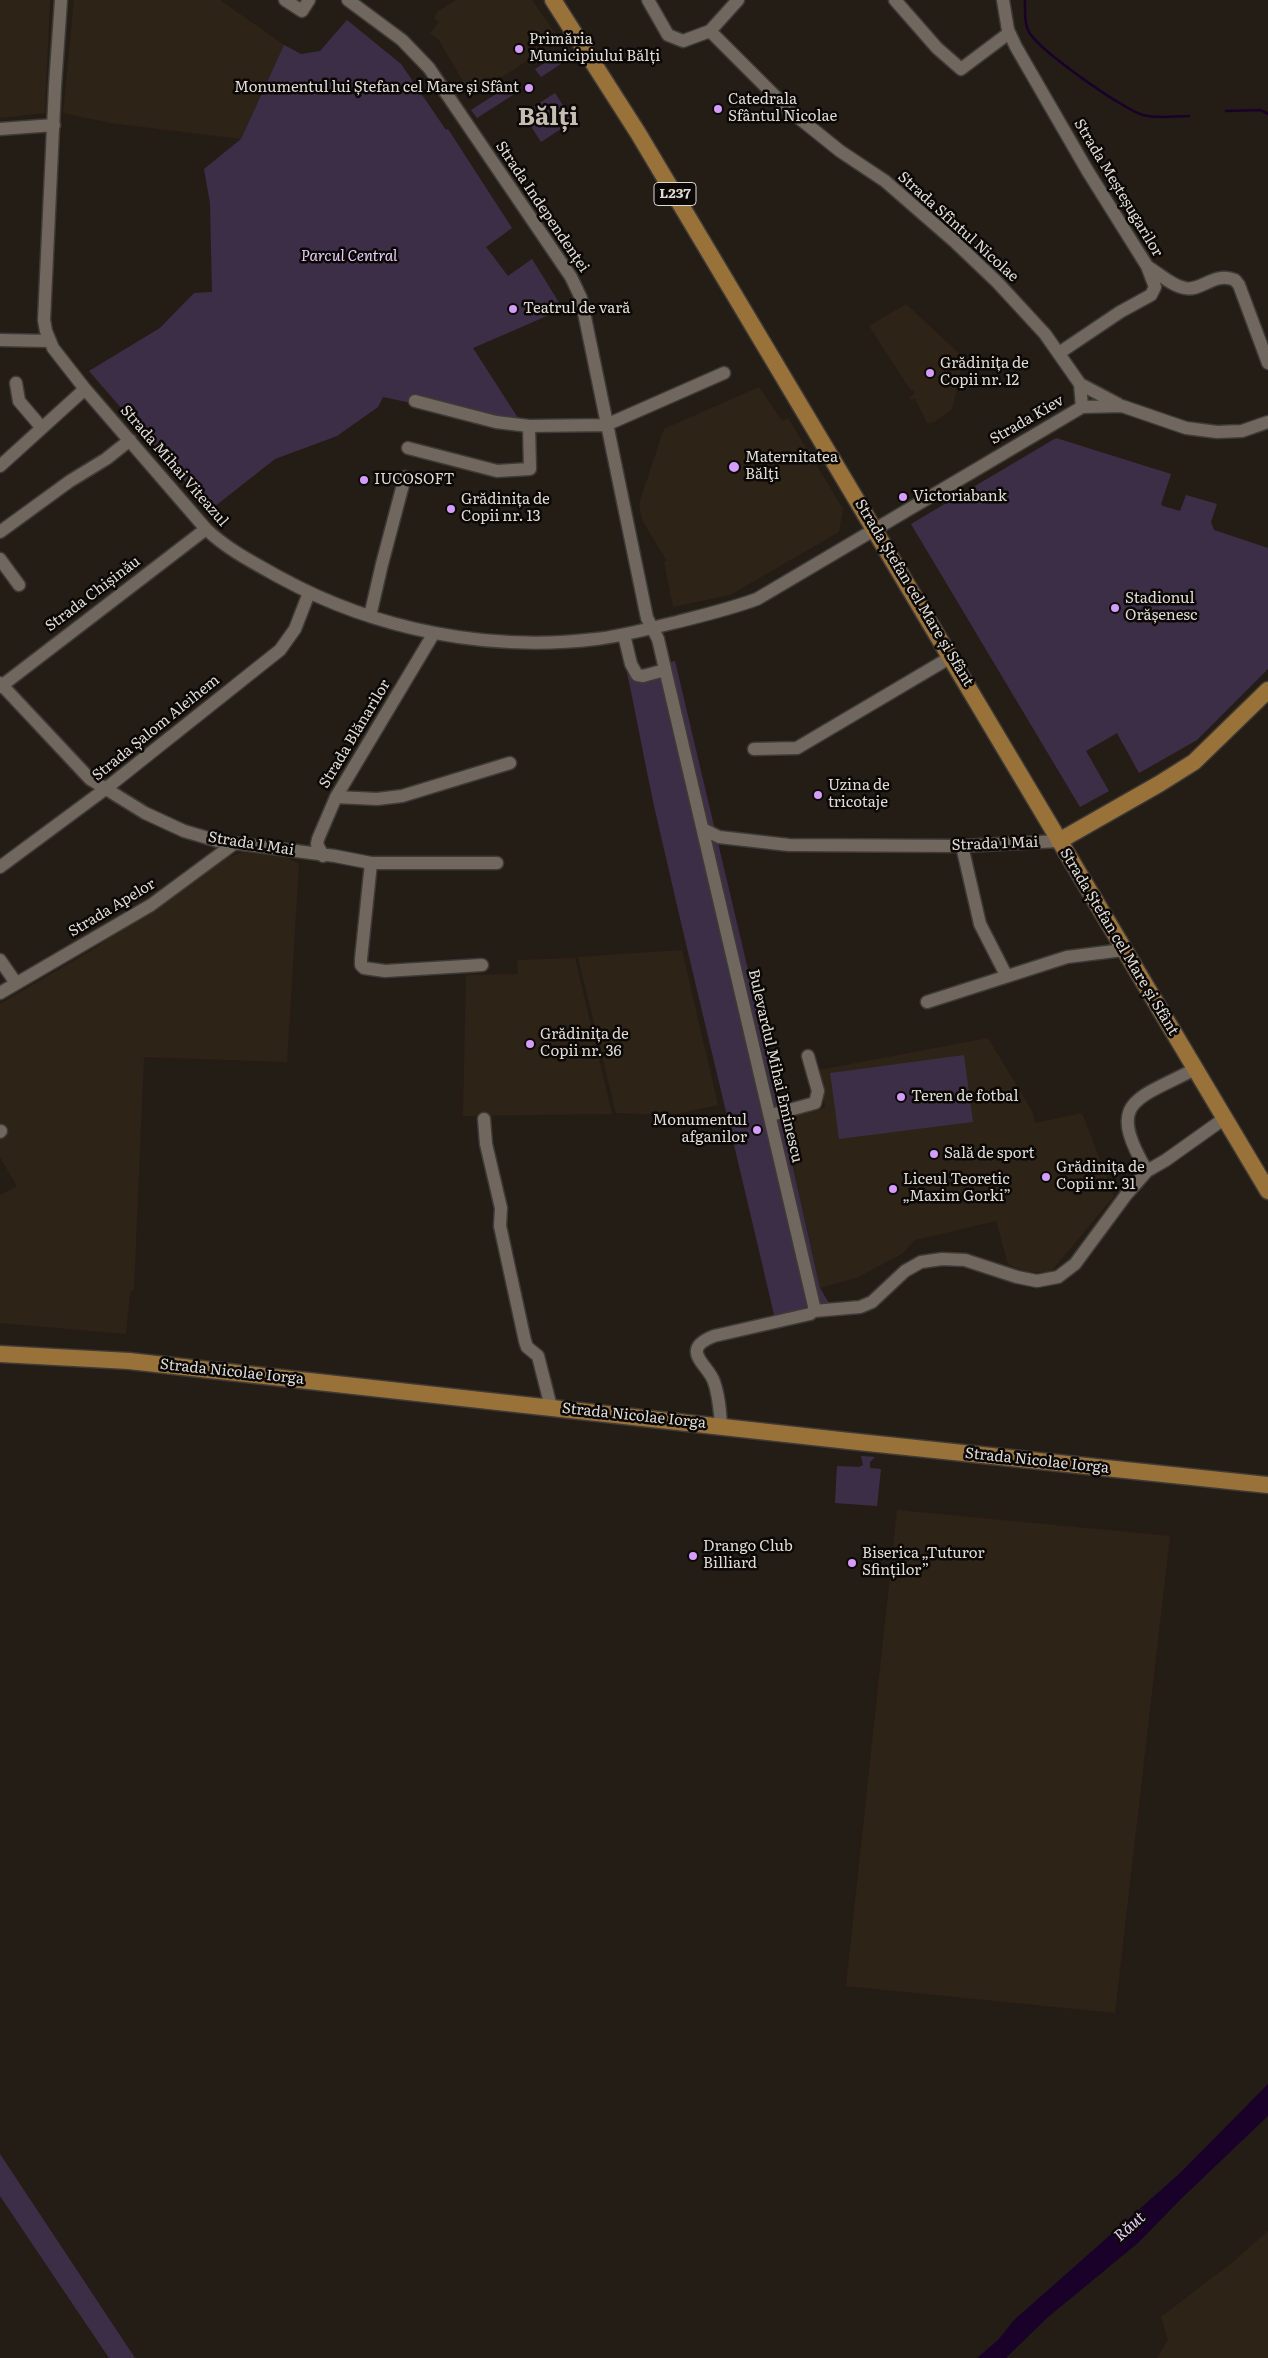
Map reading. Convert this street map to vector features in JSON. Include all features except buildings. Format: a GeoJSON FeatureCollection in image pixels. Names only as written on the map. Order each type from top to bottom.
{"type":"FeatureCollection","features":[{"type":"Feature","properties":{"kind":"main road","name":"Strada Ștefan cel Mare și Sfânt"},"geometry":{"type":"LineString","coordinates":[[553,0],[638,132],[876,529],[1123,950],[1268,1191]]}},
{"type":"Feature","properties":{"kind":"main road","name":"Strada 1 Mai"},"geometry":{"type":"LineString","coordinates":[[1060,841],[1194,762],[1268,690]]}},
{"type":"Feature","properties":{"kind":"main road","name":"Strada Nicolae Iorga"},"geometry":{"type":"LineString","coordinates":[[0,1354],[129,1361],[1268,1485]]}},
{"type":"Feature","properties":{"kind":"street","name":"Strada Mihai Viteazul"},"geometry":{"type":"LineString","coordinates":[[61,0],[44,320],[48,341],[85,390],[206,529],[237,554],[309,593],[370,616],[434,633],[489,641],[537,643],[578,641],[624,635],[704,616],[757,599],[876,529]]}},
{"type":"Feature","properties":{"kind":"street"},"geometry":{"type":"LineString","coordinates":[[285,0],[302,11],[309,0]]}},
{"type":"Feature","properties":{"kind":"street","name":"Strada Independenței"},"geometry":{"type":"LineString","coordinates":[[348,0],[418,54],[578,289],[650,628]]}},
{"type":"Feature","properties":{"kind":"street"},"geometry":{"type":"LineString","coordinates":[[648,0],[660,23],[668,34],[676,40],[688,40],[710,31],[738,0]]}},
{"type":"Feature","properties":{"kind":"street"},"geometry":{"type":"LineString","coordinates":[[895,0],[936,48],[962,69],[1009,33]]}},
{"type":"Feature","properties":{"kind":"street","name":"Strada Meșteșugarilor"},"geometry":{"type":"LineString","coordinates":[[1003,0],[1009,33],[1087,170],[1147,266],[1155,287],[1153,293],[1120,312],[1058,353]]}},
{"type":"Feature","properties":{"kind":"street","name":"Strada Sfîntul Nicolae"},"geometry":{"type":"LineString","coordinates":[[710,31],[789,110],[840,151],[885,181],[954,241],[997,282],[1058,353],[1080,384]]}},
{"type":"Feature","properties":{"kind":"street"},"geometry":{"type":"LineString","coordinates":[[0,129],[54,125]]}},
{"type":"Feature","properties":{"kind":"street"},"geometry":{"type":"LineString","coordinates":[[1147,266],[1185,288],[1197,287],[1208,281],[1221,278],[1235,280],[1239,285],[1268,363]]}},
{"type":"Feature","properties":{"kind":"street"},"geometry":{"type":"LineString","coordinates":[[0,340],[48,341]]}},
{"type":"Feature","properties":{"kind":"street"},"geometry":{"type":"LineString","coordinates":[[415,401],[496,422],[528,426],[606,425],[724,374]]}},
{"type":"Feature","properties":{"kind":"street"},"geometry":{"type":"LineString","coordinates":[[16,383],[19,401],[42,428]]}},
{"type":"Feature","properties":{"kind":"street"},"geometry":{"type":"LineString","coordinates":[[1080,384],[1122,406]]}},
{"type":"Feature","properties":{"kind":"street"},"geometry":{"type":"LineString","coordinates":[[1080,384],[1082,407]]}},
{"type":"Feature","properties":{"kind":"street"},"geometry":{"type":"LineString","coordinates":[[0,466],[85,390]]}},
{"type":"Feature","properties":{"kind":"street","name":"Strada Kiev"},"geometry":{"type":"LineString","coordinates":[[876,529],[1082,407],[1100,405],[1122,406],[1186,428],[1217,432],[1242,431],[1268,422]]}},
{"type":"Feature","properties":{"kind":"street"},"geometry":{"type":"LineString","coordinates":[[408,448],[498,471],[530,469],[528,426]]}},
{"type":"Feature","properties":{"kind":"street"},"geometry":{"type":"LineString","coordinates":[[0,532],[70,481],[106,459],[130,440]]}},
{"type":"Feature","properties":{"kind":"street"},"geometry":{"type":"LineString","coordinates":[[370,616],[406,477]]}},
{"type":"Feature","properties":{"kind":"street","name":"Strada Chișinău"},"geometry":{"type":"LineString","coordinates":[[0,685],[206,529]]}},
{"type":"Feature","properties":{"kind":"street"},"geometry":{"type":"LineString","coordinates":[[0,559],[19,585]]}},
{"type":"Feature","properties":{"kind":"street","name":"Strada Șalom Aleihem"},"geometry":{"type":"LineString","coordinates":[[0,867],[104,790],[280,650],[295,629],[309,593]]}},
{"type":"Feature","properties":{"kind":"street","name":"Bulevardul Mihai Eminescu"},"geometry":{"type":"LineString","coordinates":[[650,628],[658,639],[811,1287],[814,1311]]}},
{"type":"Feature","properties":{"kind":"street","name":"Strada Blănarilor"},"geometry":{"type":"LineString","coordinates":[[323,856],[317,844],[318,838],[336,797],[434,633]]}},
{"type":"Feature","properties":{"kind":"street"},"geometry":{"type":"LineString","coordinates":[[624,635],[637,675],[643,676],[665,670]]}},
{"type":"Feature","properties":{"kind":"street"},"geometry":{"type":"LineString","coordinates":[[754,749],[797,748],[951,657]]}},
{"type":"Feature","properties":{"kind":"street","name":"Strada 1 Mai"},"geometry":{"type":"LineString","coordinates":[[0,685],[61,751],[90,779],[104,790],[153,817],[184,831],[218,841],[370,863],[496,863]]}},
{"type":"Feature","properties":{"kind":"street"},"geometry":{"type":"LineString","coordinates":[[336,797],[377,799],[402,796],[510,764]]}},
{"type":"Feature","properties":{"kind":"street","name":"Strada 1 Mai"},"geometry":{"type":"LineString","coordinates":[[703,829],[719,837],[789,845],[962,846],[1060,841]]}},
{"type":"Feature","properties":{"kind":"street","name":"Strada Apelor"},"geometry":{"type":"LineString","coordinates":[[0,993],[151,905],[235,843]]}},
{"type":"Feature","properties":{"kind":"street"},"geometry":{"type":"LineString","coordinates":[[962,846],[980,924],[1006,975]]}},
{"type":"Feature","properties":{"kind":"street"},"geometry":{"type":"LineString","coordinates":[[370,863],[361,959],[364,968],[386,971],[482,965]]}},
{"type":"Feature","properties":{"kind":"street"},"geometry":{"type":"LineString","coordinates":[[927,1002],[1006,975],[1020,973],[1067,957],[1123,950]]}},
{"type":"Feature","properties":{"kind":"street"},"geometry":{"type":"LineString","coordinates":[[0,960],[16,983]]}},
{"type":"Feature","properties":{"kind":"street"},"geometry":{"type":"LineString","coordinates":[[770,1115],[815,1104],[818,1090],[808,1056]]}},
{"type":"Feature","properties":{"kind":"street"},"geometry":{"type":"LineString","coordinates":[[1146,1171],[1132,1146],[1127,1126],[1128,1111],[1141,1097],[1195,1069]]}},
{"type":"Feature","properties":{"kind":"street"},"geometry":{"type":"LineString","coordinates":[[721,1426],[714,1381],[699,1362],[697,1354],[699,1347],[706,1340],[714,1336],[810,1314],[814,1311],[860,1307],[872,1302],[921,1262],[942,1259],[965,1260],[1016,1277],[1037,1280],[1058,1277],[1075,1264],[1146,1171],[1166,1160],[1224,1118]]}},
{"type":"Feature","properties":{"kind":"street"},"geometry":{"type":"LineString","coordinates":[[484,1119],[485,1139],[501,1208],[500,1226],[525,1342],[538,1356],[551,1407]]}},
{"type":"Feature","properties":{"kind":"shaded area"},"geometry":{"type":"Polygon","coordinates":[[[0,0],[50,0],[45,113],[0,118],[0,0]]]}},
{"type":"Feature","properties":{"kind":"shaded area"},"geometry":{"type":"Polygon","coordinates":[[[74,0],[220,0],[284,45],[241,139],[110,123],[63,113],[74,0]]]}},
{"type":"Feature","properties":{"kind":"shaded area"},"geometry":{"type":"Polygon","coordinates":[[[456,0],[532,0],[560,40],[472,96],[438,39],[430,33],[439,22],[434,18],[437,12],[456,0]]]}},
{"type":"Feature","properties":{"kind":"shaded area","name":"Grădinița de Copii nr. 12"},"geometry":{"type":"Polygon","coordinates":[[[906,304],[963,357],[953,406],[951,410],[934,422],[927,423],[915,398],[912,400],[909,398],[915,393],[913,390],[911,391],[869,326],[906,304]]]}},
{"type":"Feature","properties":{"kind":"shaded area","name":"Maternitatea Bălţi"},"geometry":{"type":"Polygon","coordinates":[[[759,387],[782,421],[788,418],[843,509],[839,532],[730,595],[673,607],[664,562],[667,561],[642,520],[639,504],[664,429],[759,387]]]}},
{"type":"Feature","properties":{"kind":"shaded area"},"geometry":{"type":"Polygon","coordinates":[[[243,852],[286,857],[299,864],[287,1062],[144,1057],[134,1289],[130,1293],[126,1334],[0,1323],[0,1195],[17,1186],[0,1157],[0,1004],[92,950],[221,860],[243,852]]]}},
{"type":"Feature","properties":{"kind":"shaded area"},"geometry":{"type":"Polygon","coordinates":[[[682,950],[718,1105],[671,1115],[616,1113],[578,957],[682,950]]]}},
{"type":"Feature","properties":{"kind":"shaded area","name":"Grădinița de Copii nr. 36"},"geometry":{"type":"Polygon","coordinates":[[[575,958],[612,1114],[463,1116],[466,975],[518,974],[517,960],[575,958]]]}},
{"type":"Feature","properties":{"kind":"shaded area","name":"Liceul Teoretic „Maxim Gorki”"},"geometry":{"type":"Polygon","coordinates":[[[988,1038],[1033,1113],[1035,1123],[1082,1113],[1114,1196],[1050,1273],[1026,1272],[1008,1264],[996,1221],[915,1240],[902,1254],[856,1278],[820,1288],[783,1119],[825,1108],[819,1070],[988,1038]]]}},
{"type":"Feature","properties":{"kind":"shaded area"},"geometry":{"type":"Polygon","coordinates":[[[897,1510],[1170,1536],[1115,2013],[846,1986],[897,1510]]]}},
{"type":"Feature","properties":{"kind":"shaded area"},"geometry":{"type":"Polygon","coordinates":[[[1268,2231],[1268,2358],[1157,2358],[1168,2340],[1161,2317],[1233,2262],[1268,2231]]]}},
{"type":"Feature","properties":{"kind":"green space","name":"Parcul Central"},"geometry":{"type":"Polygon","coordinates":[[[347,20],[401,64],[446,130],[448,129],[512,228],[486,247],[508,276],[532,259],[563,309],[473,348],[518,418],[503,422],[383,397],[378,407],[337,436],[275,459],[210,510],[89,371],[160,328],[194,293],[212,292],[210,203],[204,169],[241,139],[284,45],[301,54],[320,51],[347,20]]]}},
{"type":"Feature","properties":{"kind":"green space"},"geometry":{"type":"Polygon","coordinates":[[[568,48],[573,56],[541,77],[535,69],[568,48]]]}},
{"type":"Feature","properties":{"kind":"green space"},"geometry":{"type":"Polygon","coordinates":[[[510,85],[516,93],[477,118],[471,110],[510,85]]]}},
{"type":"Feature","properties":{"kind":"green space"},"geometry":{"type":"Polygon","coordinates":[[[555,93],[573,121],[541,142],[523,114],[555,93]]]}},
{"type":"Feature","properties":{"kind":"green space","name":"Stadionul Orășenesc"},"geometry":{"type":"Polygon","coordinates":[[[1056,438],[1171,474],[1161,504],[1163,506],[1180,511],[1186,495],[1217,504],[1211,522],[1214,530],[1268,548],[1268,669],[1197,740],[1139,773],[1117,733],[1086,751],[1109,791],[1080,807],[911,524],[1056,438]]]}},
{"type":"Feature","properties":{"kind":"green space"},"geometry":{"type":"Polygon","coordinates":[[[675,661],[762,1029],[820,1288],[830,1305],[775,1319],[656,816],[627,673],[675,661]]]}},
{"type":"Feature","properties":{"kind":"green space","name":"Teren de fotbal"},"geometry":{"type":"Polygon","coordinates":[[[964,1055],[973,1122],[839,1139],[830,1073],[964,1055]]]}},
{"type":"Feature","properties":{"kind":"green space"},"geometry":{"type":"Polygon","coordinates":[[[861,1456],[875,1457],[870,1462],[870,1468],[881,1469],[877,1506],[835,1503],[837,1466],[859,1467],[863,1465],[861,1456]]]}},
{"type":"Feature","properties":{"kind":"green space"},"geometry":{"type":"Polygon","coordinates":[[[0,2154],[135,2358],[109,2358],[0,2196],[0,2154]]]}},
{"type":"Feature","properties":{"kind":"water","name":"Răut"},"geometry":{"type":"Polygon","coordinates":[[[1268,2084],[1268,2116],[1138,2243],[1047,2318],[1006,2358],[977,2358],[998,2340],[1014,2320],[1179,2174],[1268,2084]]]}},
{"type":"Feature","properties":{"kind":"waterway"},"geometry":{"type":"LineString","coordinates":[[1025,0],[1026,23],[1034,39],[1062,63],[1100,91],[1143,115],[1160,117],[1189,116]]}},
{"type":"Feature","properties":{"kind":"waterway"},"geometry":{"type":"LineString","coordinates":[[1226,111],[1261,110],[1268,114]]}},
{"type":"Feature","properties":{"kind":"place","name":"Primăria Municipiului Bălți"},"geometry":{"type":"Point","coordinates":[519,49]}},
{"type":"Feature","properties":{"kind":"place","name":"Monumentul lui Ștefan cel Mare și Sfânt"},"geometry":{"type":"Point","coordinates":[529,88]}},
{"type":"Feature","properties":{"kind":"place","name":"Catedrala Sfântul Nicolae"},"geometry":{"type":"Point","coordinates":[718,109]}},
{"type":"Feature","properties":{"kind":"place","name":"Teatrul de vară"},"geometry":{"type":"Point","coordinates":[513,309]}},
{"type":"Feature","properties":{"kind":"place","name":"Grădinița de Copii nr. 12"},"geometry":{"type":"Point","coordinates":[930,373]}},
{"type":"Feature","properties":{"kind":"place","name":"Maternitatea Bălţi"},"geometry":{"type":"Point","coordinates":[734,467]}},
{"type":"Feature","properties":{"kind":"place","name":"IUCOSOFT"},"geometry":{"type":"Point","coordinates":[364,480]}},
{"type":"Feature","properties":{"kind":"place","name":"Victoriabank"},"geometry":{"type":"Point","coordinates":[903,497]}},
{"type":"Feature","properties":{"kind":"place","name":"Grădinița de Copii nr. 13"},"geometry":{"type":"Point","coordinates":[451,509]}},
{"type":"Feature","properties":{"kind":"place","name":"Stadionul Orășenesc"},"geometry":{"type":"Point","coordinates":[1115,608]}},
{"type":"Feature","properties":{"kind":"place","name":"Uzina de tricotaje"},"geometry":{"type":"Point","coordinates":[818,795]}},
{"type":"Feature","properties":{"kind":"place","name":"Grădinița de Copii nr. 36"},"geometry":{"type":"Point","coordinates":[530,1044]}},
{"type":"Feature","properties":{"kind":"place","name":"Teren de fotbal"},"geometry":{"type":"Point","coordinates":[901,1097]}},
{"type":"Feature","properties":{"kind":"place","name":"Monumentul afganilor"},"geometry":{"type":"Point","coordinates":[757,1130]}},
{"type":"Feature","properties":{"kind":"place","name":"Sală de sport"},"geometry":{"type":"Point","coordinates":[934,1154]}},
{"type":"Feature","properties":{"kind":"place","name":"Grădinița de Copii nr. 31"},"geometry":{"type":"Point","coordinates":[1046,1177]}},
{"type":"Feature","properties":{"kind":"place","name":"Liceul Teoretic „Maxim Gorki”"},"geometry":{"type":"Point","coordinates":[893,1189]}},
{"type":"Feature","properties":{"kind":"place","name":"Drango Club Billiard"},"geometry":{"type":"Point","coordinates":[693,1556]}},
{"type":"Feature","properties":{"kind":"place","name":"Biserica „Tuturor Sfinților”"},"geometry":{"type":"Point","coordinates":[852,1563]}},
{"type":"Feature","properties":{"kind":"district","name":"Bălți"},"geometry":{"type":"Point","coordinates":[548,118]}}]}
